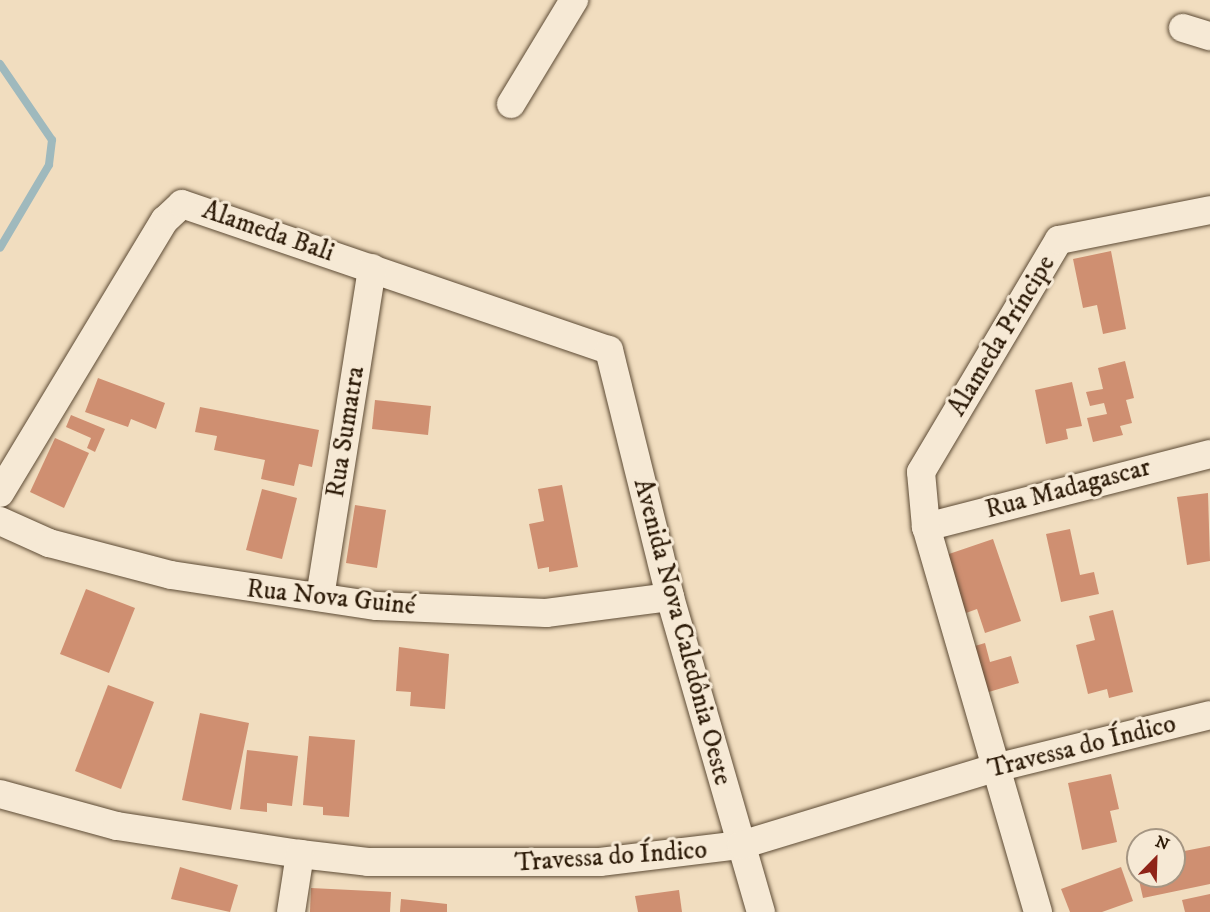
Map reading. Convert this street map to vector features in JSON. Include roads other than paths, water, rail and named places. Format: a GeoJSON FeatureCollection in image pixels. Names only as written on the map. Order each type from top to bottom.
{"type":"FeatureCollection","features":[{"type":"Feature","properties":{"kind":"street"},"geometry":{"type":"LineString","coordinates":[[511,104],[564,4]]}},
{"type":"Feature","properties":{"kind":"street"},"geometry":{"type":"LineString","coordinates":[[1183,28],[1210,36]]}},
{"type":"Feature","properties":{"kind":"street","name":"Alameda Bali"},"geometry":{"type":"LineString","coordinates":[[0,493],[173,210],[192,205],[609,350]]}},
{"type":"Feature","properties":{"kind":"street","name":"Alameda Príncipe"},"geometry":{"type":"LineString","coordinates":[[926,527],[921,472],[1059,240],[1210,210]]}},
{"type":"Feature","properties":{"kind":"street","name":"Rua Sumatra"},"geometry":{"type":"LineString","coordinates":[[320,597],[372,268]]}},
{"type":"Feature","properties":{"kind":"street","name":"Avenida Nova Caledônia Oeste"},"geometry":{"type":"LineString","coordinates":[[609,350],[670,597],[761,912]]}},
{"type":"Feature","properties":{"kind":"street","name":"Rua Madagascar"},"geometry":{"type":"LineString","coordinates":[[926,527],[1210,454]]}},
{"type":"Feature","properties":{"kind":"street","name":"Rua Nova Guiné"},"geometry":{"type":"LineString","coordinates":[[0,521],[49,543],[171,575],[377,606],[494,614],[589,610],[670,597]]}},
{"type":"Feature","properties":{"kind":"street"},"geometry":{"type":"LineString","coordinates":[[926,527],[1038,912]]}},
{"type":"Feature","properties":{"kind":"street","name":"Travessa do Índico"},"geometry":{"type":"LineString","coordinates":[[0,794],[117,826],[368,862],[523,865],[600,862],[741,846],[995,768],[1210,715]]}},
{"type":"Feature","properties":{"kind":"street"},"geometry":{"type":"LineString","coordinates":[[291,912],[300,854]]}},
{"type":"Feature","properties":{"kind":"waterway"},"geometry":{"type":"LineString","coordinates":[[0,64],[52,140],[49,165],[0,248]]}}]}
